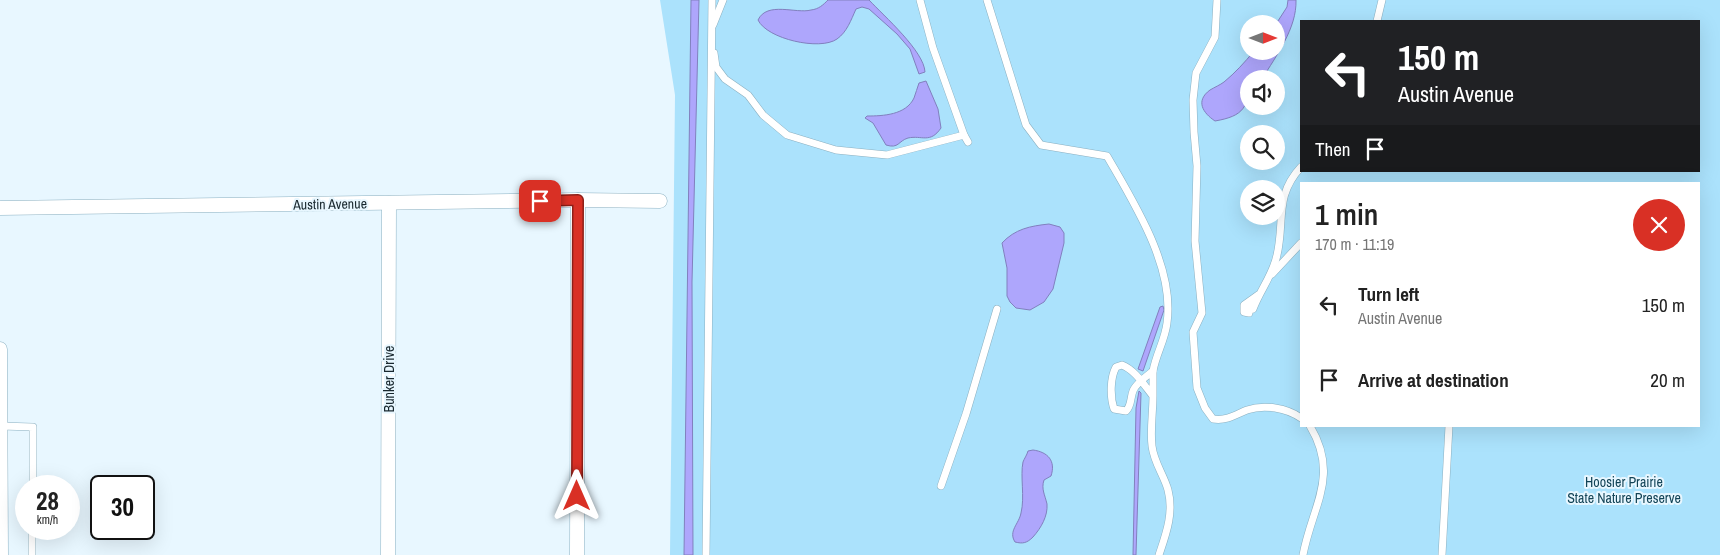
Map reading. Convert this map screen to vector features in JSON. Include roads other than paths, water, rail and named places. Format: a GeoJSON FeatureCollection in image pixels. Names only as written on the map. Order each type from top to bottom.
{"type":"FeatureCollection","features":[{"type":"Feature","properties":{"kind":"street","name":"Austin Avenue"},"geometry":{"type":"LineString","coordinates":[[0,208],[578,200],[660,201]]}},
{"type":"Feature","properties":{"kind":"street"},"geometry":{"type":"LineString","coordinates":[[577,555],[578,200]]}},
{"type":"Feature","properties":{"kind":"street","name":"Bunker Drive"},"geometry":{"type":"LineString","coordinates":[[388,555],[389,203]]}},
{"type":"Feature","properties":{"kind":"street"},"geometry":{"type":"LineString","coordinates":[[0,349],[1,555]]}},
{"type":"Feature","properties":{"kind":"lane"},"geometry":{"type":"LineString","coordinates":[[706,555],[710,31],[712,0]]}},
{"type":"Feature","properties":{"kind":"lane"},"geometry":{"type":"LineString","coordinates":[[723,0],[710,31],[716,66],[725,80],[748,95],[763,115],[787,135],[836,150],[887,155],[966,138],[933,48],[920,0]]}},
{"type":"Feature","properties":{"kind":"lane"},"geometry":{"type":"LineString","coordinates":[[987,0],[1026,126],[1041,145],[1107,156],[1144,222],[1165,280],[1168,307],[1167,325],[1153,371],[1152,445],[1156,462],[1168,490],[1170,520],[1159,555]]}},
{"type":"Feature","properties":{"kind":"lane"},"geometry":{"type":"LineString","coordinates":[[1217,0],[1215,37],[1196,73],[1193,100],[1197,166],[1195,242],[1202,313],[1193,332],[1197,388],[1205,408],[1213,419],[1222,420],[1248,410],[1262,408],[1282,408],[1300,417]]}},
{"type":"Feature","properties":{"kind":"lane"},"geometry":{"type":"LineString","coordinates":[[1377,20],[1382,0]]}},
{"type":"Feature","properties":{"kind":"lane"},"geometry":{"type":"LineString","coordinates":[[1270,276],[1277,255],[1284,194],[1291,178],[1300,168]]}},
{"type":"Feature","properties":{"kind":"lane"},"geometry":{"type":"LineString","coordinates":[[1258,295],[1270,276],[1300,244]]}},
{"type":"Feature","properties":{"kind":"lane"},"geometry":{"type":"LineString","coordinates":[[941,486],[966,414],[997,309]]}},
{"type":"Feature","properties":{"kind":"lane"},"geometry":{"type":"LineString","coordinates":[[1153,371],[1141,382],[1133,390],[1130,408],[1126,411],[1114,409],[1111,402],[1114,372],[1116,367],[1122,365],[1127,366],[1141,382],[1153,396]]}},
{"type":"Feature","properties":{"kind":"lane"},"geometry":{"type":"LineString","coordinates":[[0,426],[33,427],[32,475]]}},
{"type":"Feature","properties":{"kind":"lane"},"geometry":{"type":"LineString","coordinates":[[1303,555],[1321,495],[1324,474],[1323,456],[1317,438],[1311,427]]}},
{"type":"Feature","properties":{"kind":"lane"},"geometry":{"type":"LineString","coordinates":[[1442,555],[1449,427]]}},
{"type":"Feature","properties":{"kind":"lane"},"geometry":{"type":"LineString","coordinates":[[32,540],[32,555]]}},
{"type":"Feature","properties":{"kind":"park label","name":"Hoosier Prairie State Nature Preserve"},"geometry":{"type":"Point","coordinates":[1624,490]}}]}
